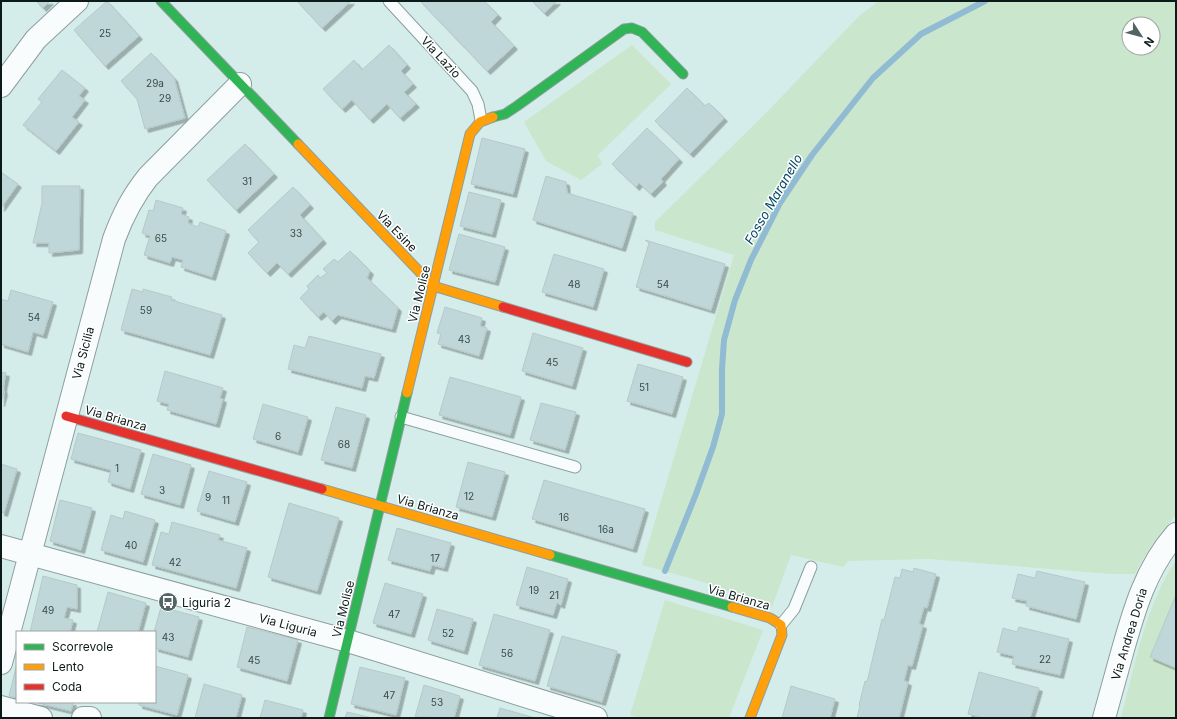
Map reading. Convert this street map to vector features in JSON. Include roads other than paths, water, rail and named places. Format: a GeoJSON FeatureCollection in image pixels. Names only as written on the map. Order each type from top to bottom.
{"type":"FeatureCollection","features":[{"type":"Feature","properties":{"kind":"street"},"geometry":{"type":"LineString","coordinates":[[1,86],[36,39],[77,1]]}},
{"type":"Feature","properties":{"kind":"street","name":"Via Esine"},"geometry":{"type":"LineString","coordinates":[[161,1],[434,286],[687,362]]}},
{"type":"Feature","properties":{"kind":"street"},"geometry":{"type":"LineString","coordinates":[[481,120],[502,115],[517,106],[621,30],[628,28],[642,32],[683,74]]}},
{"type":"Feature","properties":{"kind":"street","name":"Via Sicilia"},"geometry":{"type":"LineString","coordinates":[[1,663],[114,239],[123,215],[135,193],[148,177],[240,84]]}},
{"type":"Feature","properties":{"kind":"street","name":"Via Molise"},"geometry":{"type":"LineString","coordinates":[[329,718],[470,134],[481,120]]}},
{"type":"Feature","properties":{"kind":"street","name":"Via Brianza"},"geometry":{"type":"LineString","coordinates":[[66,416],[770,618],[780,625]]}},
{"type":"Feature","properties":{"kind":"street","name":"Via Andrea Doria"},"geometry":{"type":"LineString","coordinates":[[1104,718],[1133,611],[1155,563],[1176,534]]}},
{"type":"Feature","properties":{"kind":"street","name":"Via Liguria"},"geometry":{"type":"LineString","coordinates":[[1,546],[348,641],[596,718]]}},
{"type":"Feature","properties":{"kind":"street"},"geometry":{"type":"LineString","coordinates":[[750,718],[782,635],[780,625]]}},
{"type":"Feature","properties":{"kind":"street"},"geometry":{"type":"LineString","coordinates":[[1,707],[41,718]]}},
{"type":"Feature","properties":{"kind":"street"},"geometry":{"type":"LineString","coordinates":[[83,718],[90,718]]}},
{"type":"Feature","properties":{"kind":"lane","name":"Via Lazio"},"geometry":{"type":"LineString","coordinates":[[389,1],[472,91],[478,104],[481,120]]}},
{"type":"Feature","properties":{"kind":"lane"},"geometry":{"type":"LineString","coordinates":[[402,417],[575,467]]}},
{"type":"Feature","properties":{"kind":"lane"},"geometry":{"type":"LineString","coordinates":[[780,625],[794,609],[811,567]]}},
{"type":"Feature","properties":{"kind":"waterway","name":"Fosso Maranello"},"geometry":{"type":"LineString","coordinates":[[665,571],[696,494],[713,447],[722,414],[722,369],[724,340],[735,300],[751,260],[780,203],[812,155],[873,78],[921,34],[985,1]]}},
{"type":"Feature","properties":{"kind":"place","name":"Liguria 2"},"geometry":{"type":"Point","coordinates":[168,602]}}]}
